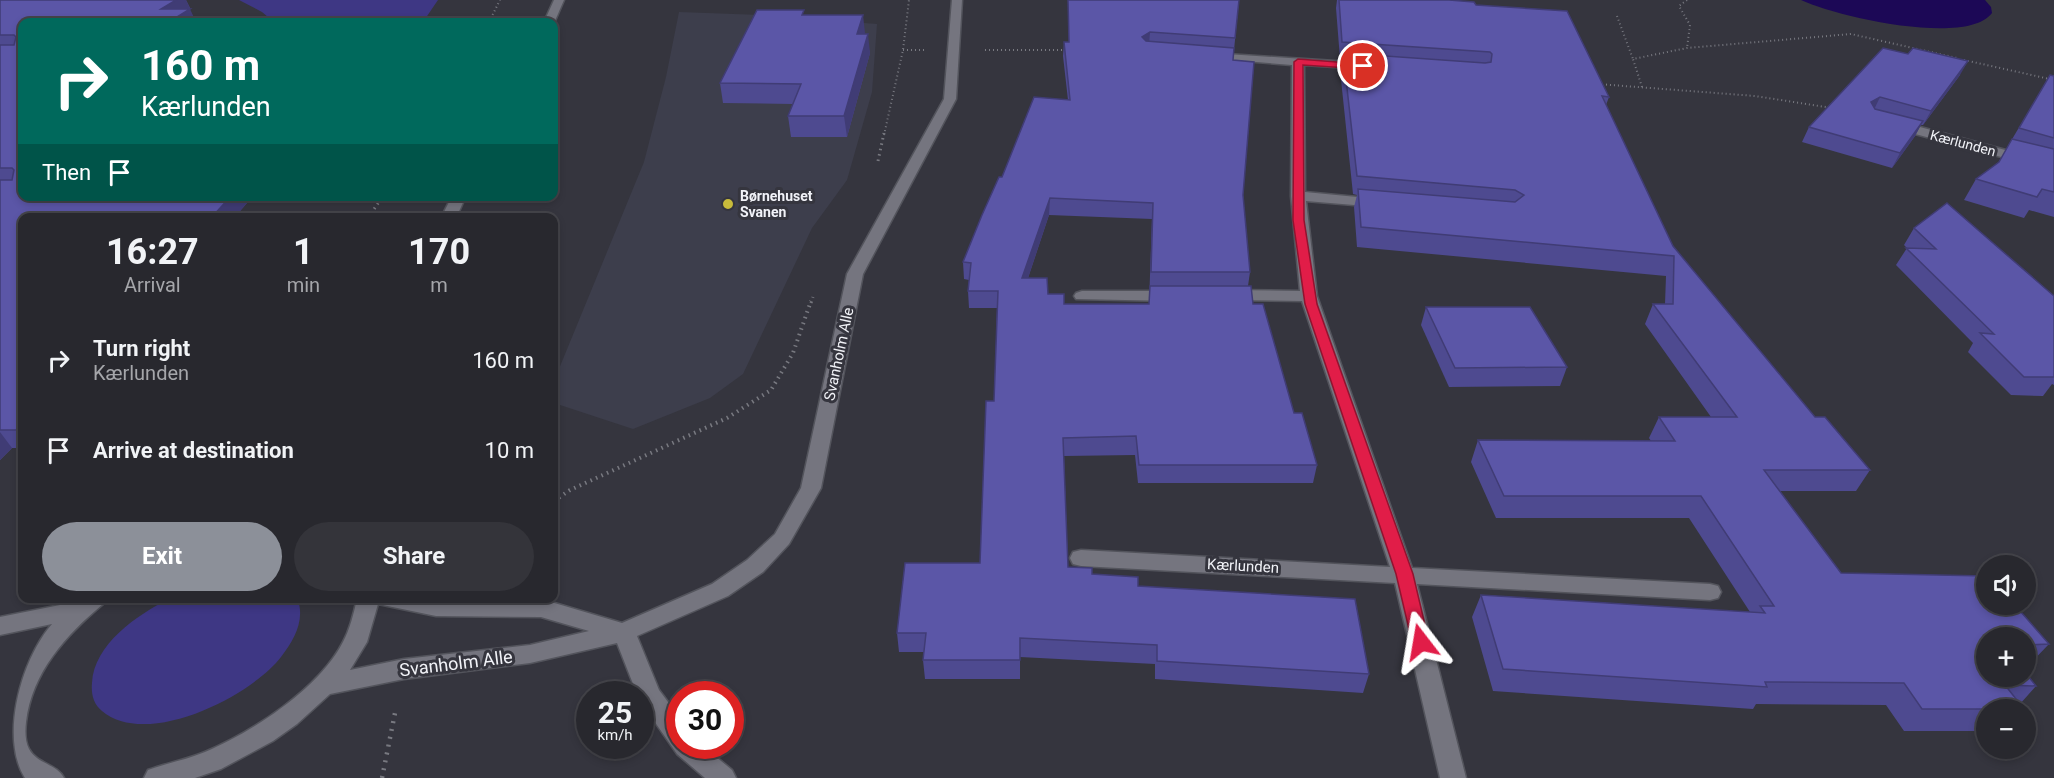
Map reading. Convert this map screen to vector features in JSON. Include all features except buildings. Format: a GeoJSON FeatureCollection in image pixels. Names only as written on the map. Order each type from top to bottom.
{"type":"FeatureCollection","features":[{"type":"Feature","properties":{"kind":"street"},"geometry":{"type":"LineString","coordinates":[[551,18],[559,0]]}},
{"type":"Feature","properties":{"kind":"street","name":"Svanholm Alle"},"geometry":{"type":"LineString","coordinates":[[323,685],[404,669],[530,654],[624,632],[720,590],[761,559],[782,539],[799,513],[811,488],[855,274],[950,99],[957,0]]}},
{"type":"Feature","properties":{"kind":"street"},"geometry":{"type":"LineString","coordinates":[[1201,55],[1375,67]]}},
{"type":"Feature","properties":{"kind":"street"},"geometry":{"type":"LineString","coordinates":[[1298,62],[1298,196],[1309,296],[1404,574],[1453,778]]}},
{"type":"Feature","properties":{"kind":"street","name":"Kærlunden"},"geometry":{"type":"LineString","coordinates":[[1872,118],[2054,167]]}},
{"type":"Feature","properties":{"kind":"street"},"geometry":{"type":"LineString","coordinates":[[1298,196],[1391,204]]}},
{"type":"Feature","properties":{"kind":"street"},"geometry":{"type":"LineString","coordinates":[[1082,296],[1187,296]]}},
{"type":"Feature","properties":{"kind":"street"},"geometry":{"type":"LineString","coordinates":[[1210,296],[1309,296]]}},
{"type":"Feature","properties":{"kind":"street","name":"Kærlunden"},"geometry":{"type":"LineString","coordinates":[[1081,558],[1710,592]]}},
{"type":"Feature","properties":{"kind":"street"},"geometry":{"type":"LineString","coordinates":[[158,778],[173,775],[226,754],[262,734],[296,710],[323,685],[349,654],[363,623],[367,603]]}},
{"type":"Feature","properties":{"kind":"street"},"geometry":{"type":"LineString","coordinates":[[413,603],[436,607],[541,608],[624,632],[649,695],[666,719]]}},
{"type":"Feature","properties":{"kind":"street"},"geometry":{"type":"LineString","coordinates":[[0,626],[88,604]]}},
{"type":"Feature","properties":{"kind":"street"},"geometry":{"type":"LineString","coordinates":[[42,777],[21,760],[11,742],[5,699],[36,653],[56,630],[88,604]]}},
{"type":"Feature","properties":{"kind":"street"},"geometry":{"type":"LineString","coordinates":[[200,778],[226,754]]}},
{"type":"Feature","properties":{"kind":"street"},"geometry":{"type":"LineString","coordinates":[[701,759],[723,778]]}},
{"type":"Feature","properties":{"kind":"path"},"geometry":{"type":"LineString","coordinates":[[491,18],[500,0]]}},
{"type":"Feature","properties":{"kind":"path"},"geometry":{"type":"LineString","coordinates":[[878,162],[903,50],[909,0]]}},
{"type":"Feature","properties":{"kind":"path"},"geometry":{"type":"LineString","coordinates":[[1687,0],[1679,6],[1690,25],[1687,48]]}},
{"type":"Feature","properties":{"kind":"path"},"geometry":{"type":"LineString","coordinates":[[1617,16],[1642,87]]}},
{"type":"Feature","properties":{"kind":"path"},"geometry":{"type":"LineString","coordinates":[[1633,59],[1687,48],[1851,34],[2054,80]]}},
{"type":"Feature","properties":{"kind":"path"},"geometry":{"type":"LineString","coordinates":[[903,50],[1070,50]]}},
{"type":"Feature","properties":{"kind":"path"},"geometry":{"type":"LineString","coordinates":[[1596,83],[1812,103],[1872,118]]}},
{"type":"Feature","properties":{"kind":"path"},"geometry":{"type":"LineString","coordinates":[[558,498],[570,490],[727,418],[771,390],[794,353],[816,288]]}},
{"type":"Feature","properties":{"kind":"shaded area"},"geometry":{"type":"Polygon","coordinates":[[[239,0],[438,0],[426,18],[269,18],[239,0]]]}},
{"type":"Feature","properties":{"kind":"shaded area"},"geometry":{"type":"Polygon","coordinates":[[[1801,0],[1985,0],[1991,7],[1992,13],[1978,23],[1956,28],[1929,28],[1841,14],[1801,0]]]}},
{"type":"Feature","properties":{"kind":"shaded area","name":"Børnehuset Svanen"},"geometry":{"type":"Polygon","coordinates":[[[679,12],[761,15],[877,24],[872,92],[847,180],[812,228],[743,374],[710,398],[633,429],[558,404],[558,371],[644,162],[666,77],[679,12]]]}},
{"type":"Feature","properties":{"kind":"shaded area"},"geometry":{"type":"Polygon","coordinates":[[[162,603],[298,603],[300,614],[294,636],[281,657],[267,672],[247,687],[197,713],[171,721],[145,724],[121,721],[102,711],[92,694],[95,669],[100,656],[119,632],[162,603]]]}},
{"type":"Feature","properties":{"kind":"place","name":"Børnehuset Svanen"},"geometry":{"type":"Point","coordinates":[728,204]}},
{"type":"Feature","properties":{"kind":"route"},"geometry":{"type":"LineString","coordinates":[[1363,66],[1298,62],[1299,220],[1311,304],[1404,574],[1421,642]]}}]}
